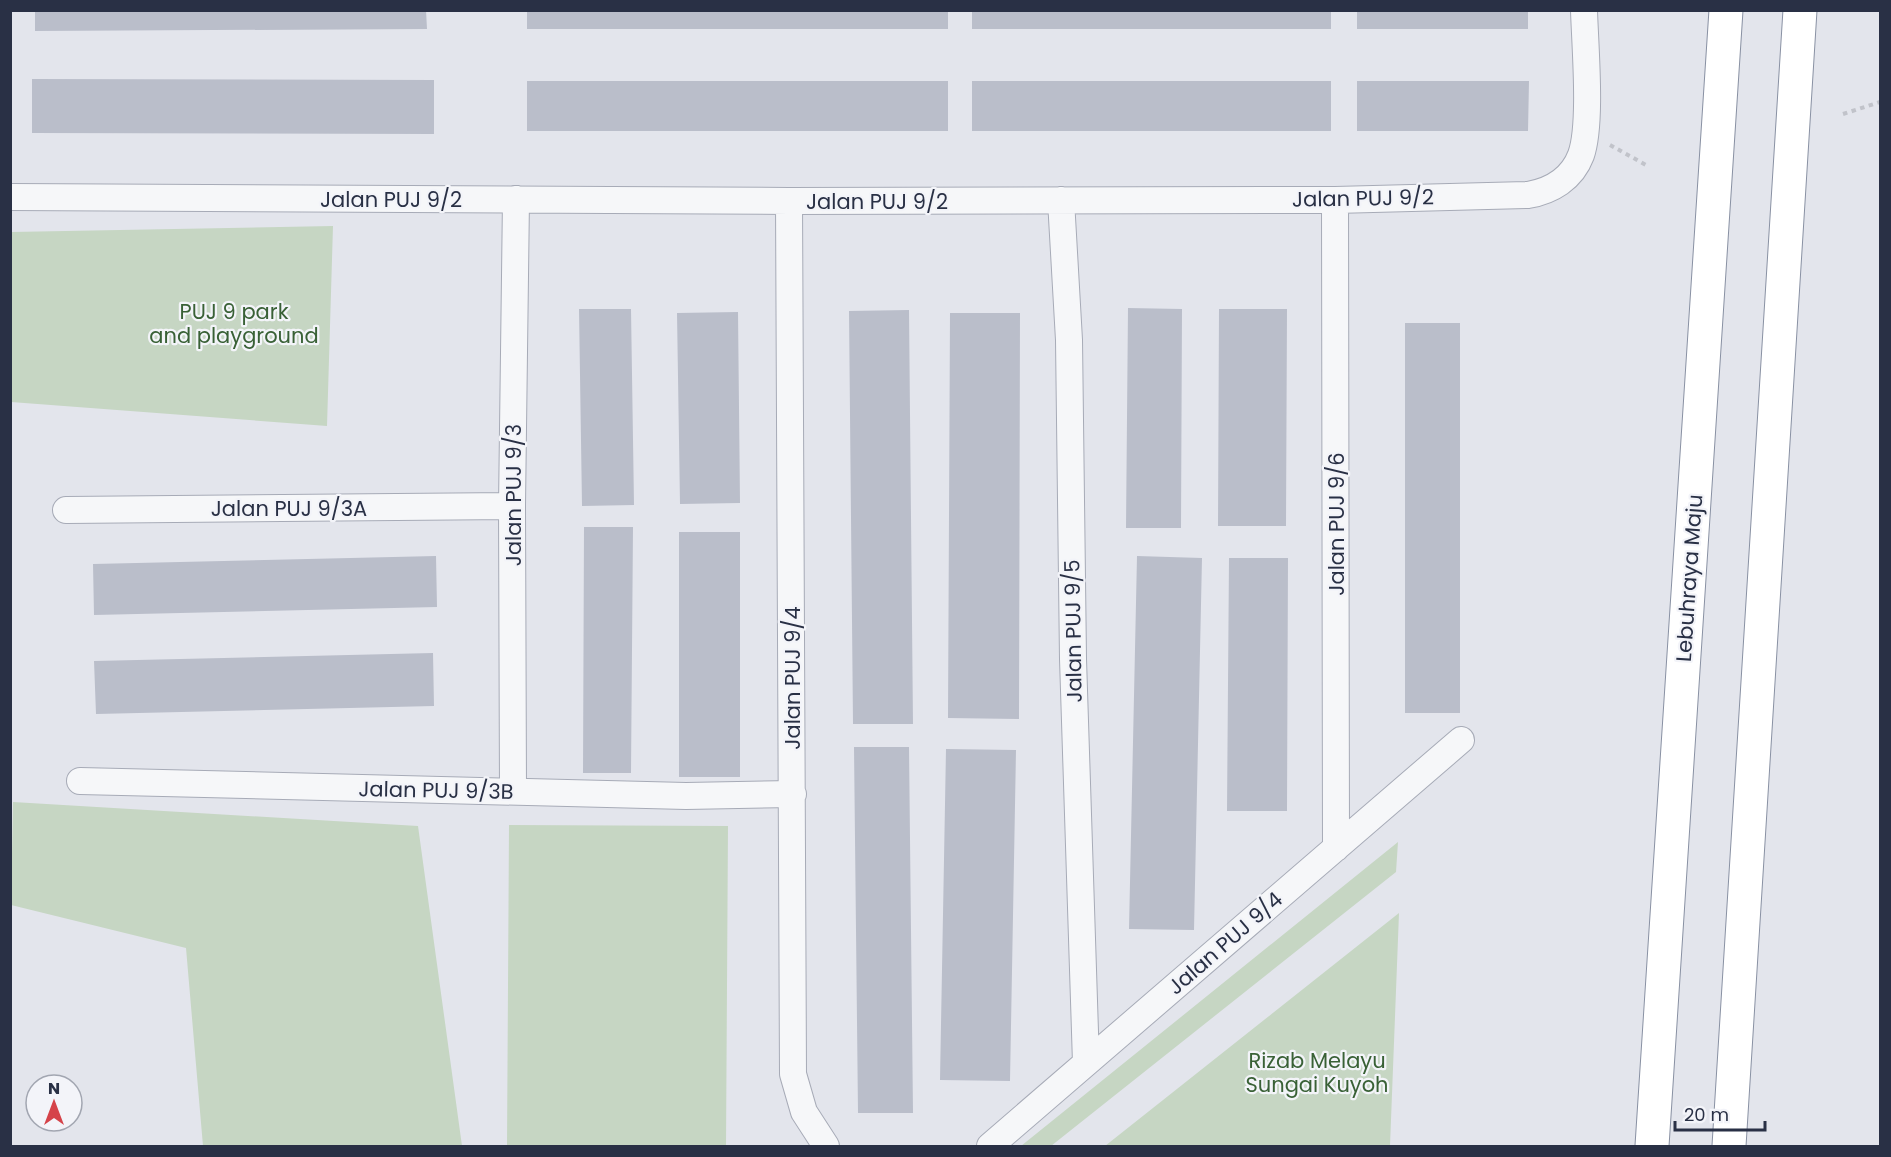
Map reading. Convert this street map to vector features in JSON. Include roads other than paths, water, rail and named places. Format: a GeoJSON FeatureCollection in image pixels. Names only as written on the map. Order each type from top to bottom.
{"type":"FeatureCollection","features":[{"type":"Feature","properties":{"kind":"highway","name":"Lebuhraya Maju"},"geometry":{"type":"LineString","coordinates":[[1652,1146],[1726,10]]}},
{"type":"Feature","properties":{"kind":"highway"},"geometry":{"type":"LineString","coordinates":[[1729,1146],[1800,10]]}},
{"type":"Feature","properties":{"kind":"street","name":"Jalan PUJ 9/2"},"geometry":{"type":"LineString","coordinates":[[10,197],[789,201],[1335,200],[1528,195],[1546,192],[1560,183],[1581,156],[1585,131],[1584,10]]}},
{"type":"Feature","properties":{"kind":"street","name":"Jalan PUJ 9/3"},"geometry":{"type":"LineString","coordinates":[[513,791],[512,506],[516,199]]}},
{"type":"Feature","properties":{"kind":"street","name":"Jalan PUJ 9/5"},"geometry":{"type":"LineString","coordinates":[[1061,200],[1069,340],[1073,659],[1086,1063]]}},
{"type":"Feature","properties":{"kind":"street","name":"Jalan PUJ 9/6"},"geometry":{"type":"LineString","coordinates":[[1335,200],[1336,848]]}},
{"type":"Feature","properties":{"kind":"street","name":"Jalan PUJ 9/4"},"geometry":{"type":"LineString","coordinates":[[789,201],[793,1074],[804,1112],[826,1146]]}},
{"type":"Feature","properties":{"kind":"street","name":"Jalan PUJ 9/3A"},"geometry":{"type":"LineString","coordinates":[[66,510],[512,506]]}},
{"type":"Feature","properties":{"kind":"street","name":"Jalan PUJ 9/4"},"geometry":{"type":"LineString","coordinates":[[990,1146],[1461,740]]}},
{"type":"Feature","properties":{"kind":"street","name":"Jalan PUJ 9/3B"},"geometry":{"type":"LineString","coordinates":[[80,781],[686,796],[793,794]]}},
{"type":"Feature","properties":{"kind":"park label","name":"PUJ 9 park and playground"},"geometry":{"type":"Point","coordinates":[234,323]}},
{"type":"Feature","properties":{"kind":"park label","name":"Rizab Melayu Sungai Kuyoh"},"geometry":{"type":"Point","coordinates":[1317,1072]}}]}
